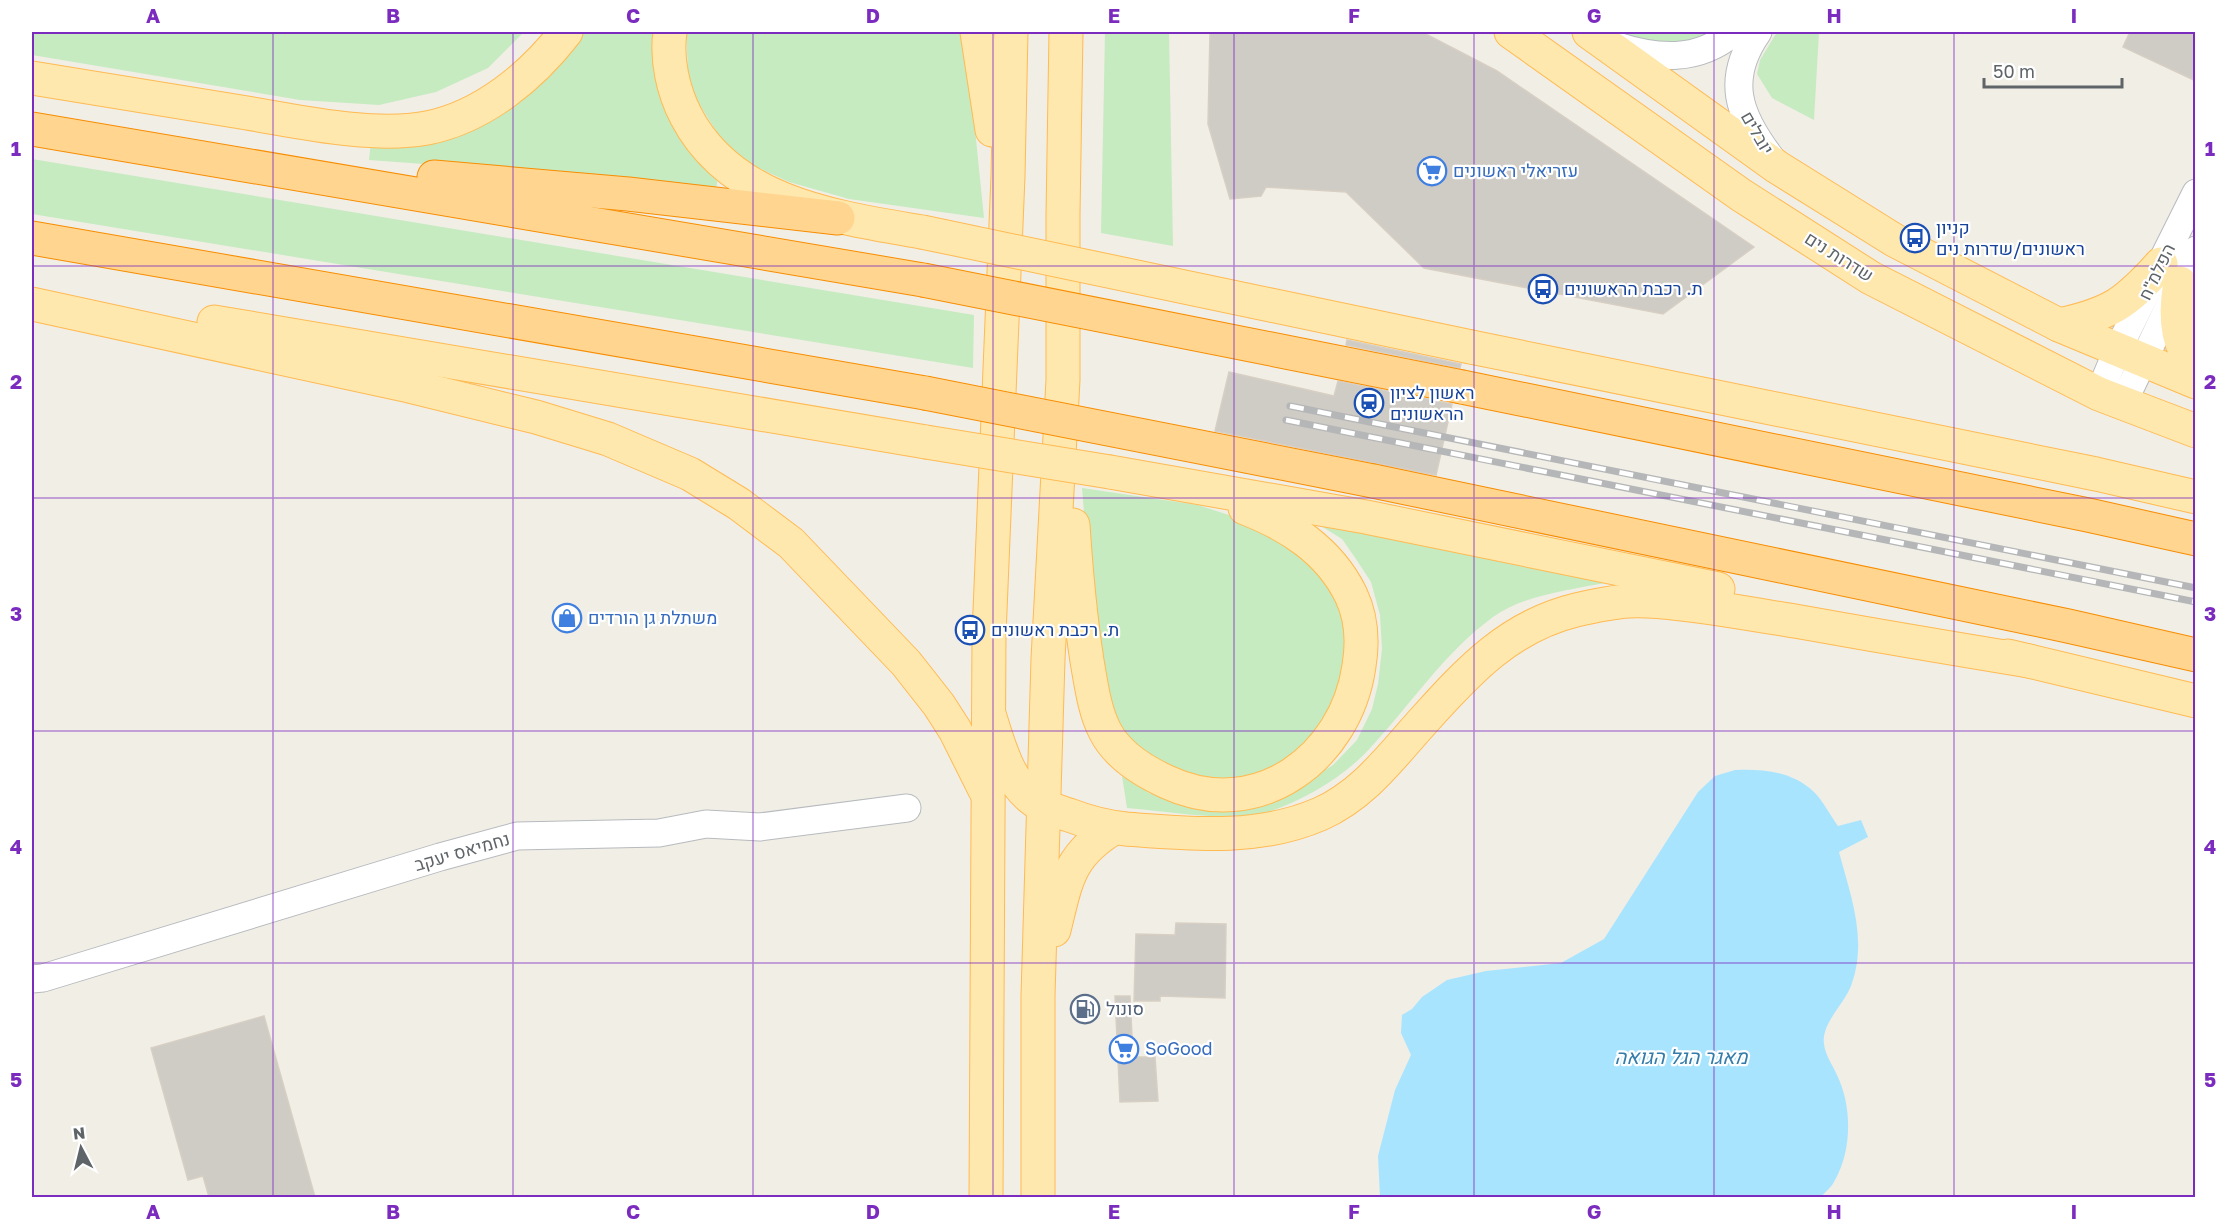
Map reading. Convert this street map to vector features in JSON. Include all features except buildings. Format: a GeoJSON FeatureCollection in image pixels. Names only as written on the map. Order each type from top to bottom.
{"type":"FeatureCollection","features":[{"type":"Feature","properties":{"kind":"highway"},"geometry":{"type":"LineString","coordinates":[[32,129],[923,280],[1462,387],[2088,515],[2184,537]]}},
{"type":"Feature","properties":{"kind":"highway"},"geometry":{"type":"LineString","coordinates":[[193,156],[628,194],[838,218]]}},
{"type":"Feature","properties":{"kind":"highway"},"geometry":{"type":"LineString","coordinates":[[32,238],[925,393],[1373,481],[2068,626],[2196,655]]}},
{"type":"Feature","properties":{"kind":"main road"},"geometry":{"type":"LineString","coordinates":[[32,78],[316,125],[374,130],[426,128],[452,120],[502,95],[533,68],[566,32]]}},
{"type":"Feature","properties":{"kind":"main road"},"geometry":{"type":"LineString","coordinates":[[670,32],[673,83],[680,104],[708,149],[739,178],[788,202],[838,218],[922,232],[2096,474],[2190,496]]}},
{"type":"Feature","properties":{"kind":"main road"},"geometry":{"type":"LineString","coordinates":[[977,32],[993,136],[1004,267]]}},
{"type":"Feature","properties":{"kind":"main road"},"geometry":{"type":"LineString","coordinates":[[986,1197],[989,635],[1011,32]]}},
{"type":"Feature","properties":{"kind":"main road"},"geometry":{"type":"LineString","coordinates":[[1038,1197],[1038,996],[1048,658],[1063,380],[1066,32]]}},
{"type":"Feature","properties":{"kind":"main road"},"geometry":{"type":"LineString","coordinates":[[1064,94],[1075,32]]}},
{"type":"Feature","properties":{"kind":"main road","name":"שדרות נים"},"geometry":{"type":"LineString","coordinates":[[1511,32],[1741,195],[1871,278],[2111,398],[2196,431]]}},
{"type":"Feature","properties":{"kind":"main road"},"geometry":{"type":"LineString","coordinates":[[1596,36],[1777,166],[1894,240],[2059,325],[2196,382]]}},
{"type":"Feature","properties":{"kind":"main road"},"geometry":{"type":"LineString","coordinates":[[2059,325],[2089,319],[2115,308],[2170,274],[2177,304],[2178,330],[2187,356],[2196,365]]}},
{"type":"Feature","properties":{"kind":"main road"},"geometry":{"type":"LineString","coordinates":[[32,291],[1366,517],[1835,613],[2196,701]]}},
{"type":"Feature","properties":{"kind":"main road"},"geometry":{"type":"LineString","coordinates":[[32,304],[398,383],[536,417],[608,440],[690,474],[739,504],[791,543],[906,663],[939,705],[955,730],[988,796]]}},
{"type":"Feature","properties":{"kind":"main road"},"geometry":{"type":"LineString","coordinates":[[1063,380],[1078,591],[1091,686],[1104,731],[1125,757],[1152,775],[1177,787],[1204,793],[1231,794],[1261,789],[1287,779],[1310,762],[1336,732],[1348,708],[1358,678],[1361,653],[1358,615],[1343,580],[1324,556],[1308,541],[1267,517],[1201,494],[1110,472]]}},
{"type":"Feature","properties":{"kind":"main road"},"geometry":{"type":"LineString","coordinates":[[989,714],[1007,764],[1017,783],[1030,798],[1044,807],[1114,828],[1196,834],[1232,834],[1293,824],[1321,813],[1348,797],[1370,779],[1481,660],[1516,633],[1553,617],[1609,603],[1632,601],[1713,607],[2042,664]]}},
{"type":"Feature","properties":{"kind":"main road"},"geometry":{"type":"LineString","coordinates":[[1038,996],[1068,874],[1087,846],[1114,828]]}},
{"type":"Feature","properties":{"kind":"street"},"geometry":{"type":"LineString","coordinates":[[1596,36],[1645,54],[1669,57],[1703,51],[1734,32]]}},
{"type":"Feature","properties":{"kind":"street","name":"יובלים"},"geometry":{"type":"LineString","coordinates":[[1758,32],[1741,64],[1738,75],[1739,97],[1750,128],[1777,166]]}},
{"type":"Feature","properties":{"kind":"street","name":"הפלמ\"ח"},"geometry":{"type":"LineString","coordinates":[[2111,398],[2170,274],[2196,193]]}},
{"type":"Feature","properties":{"kind":"street","name":"הפלמ\"ח"},"geometry":{"type":"LineString","coordinates":[[2170,274],[2196,250]]}},
{"type":"Feature","properties":{"kind":"street","name":"נחמיאס יעקב"},"geometry":{"type":"LineString","coordinates":[[32,980],[517,836],[659,833],[706,824],[760,827],[907,808]]}},
{"type":"Feature","properties":{"kind":"green space"},"geometry":{"type":"Polygon","coordinates":[[[32,32],[524,32],[488,68],[436,92],[379,105],[300,100],[32,55],[32,32]]]}},
{"type":"Feature","properties":{"kind":"green space"},"geometry":{"type":"Polygon","coordinates":[[[584,32],[659,32],[718,176],[716,190],[560,174],[369,160],[371,141],[568,52],[584,32]]]}},
{"type":"Feature","properties":{"kind":"green space"},"geometry":{"type":"Polygon","coordinates":[[[686,32],[961,32],[970,80],[984,218],[849,199],[789,182],[744,161],[721,139],[696,99],[688,72],[686,32]]]}},
{"type":"Feature","properties":{"kind":"green space"},"geometry":{"type":"Polygon","coordinates":[[[1105,32],[1169,32],[1173,246],[1101,233],[1105,32]]]}},
{"type":"Feature","properties":{"kind":"green space"},"geometry":{"type":"Polygon","coordinates":[[[1622,32],[1717,32],[1670,46],[1631,37],[1622,32]]]}},
{"type":"Feature","properties":{"kind":"green space"},"geometry":{"type":"Polygon","coordinates":[[[1777,32],[1819,32],[1814,120],[1772,98],[1757,74],[1760,60],[1777,32]]]}},
{"type":"Feature","properties":{"kind":"green space"},"geometry":{"type":"Polygon","coordinates":[[[32,159],[974,315],[973,368],[32,214],[32,159]]]}},
{"type":"Feature","properties":{"kind":"green space"},"geometry":{"type":"Polygon","coordinates":[[[1082,488],[1198,505],[1232,516],[1301,550],[1341,600],[1350,653],[1326,726],[1281,769],[1230,783],[1181,776],[1120,734],[1096,659],[1082,488]]]}},
{"type":"Feature","properties":{"kind":"green space"},"geometry":{"type":"Polygon","coordinates":[[[1313,521],[1605,583],[1533,598],[1493,617],[1475,631],[1444,662],[1361,758],[1324,786],[1296,801],[1268,812],[1237,816],[1127,808],[1122,776],[1149,793],[1179,802],[1303,784],[1333,765],[1357,740],[1372,709],[1378,684],[1382,649],[1380,615],[1371,582],[1342,539],[1313,521]]]}},
{"type":"Feature","properties":{"kind":"water","name":"מאגר הגל הגואה"},"geometry":{"type":"Polygon","coordinates":[[[1735,770],[1766,771],[1796,780],[1814,792],[1838,826],[1861,820],[1868,837],[1839,852],[1853,902],[1858,952],[1851,986],[1829,1022],[1824,1037],[1826,1053],[1844,1094],[1848,1119],[1847,1145],[1834,1183],[1820,1198],[1380,1197],[1378,1156],[1395,1090],[1411,1055],[1401,1033],[1402,1015],[1412,1009],[1422,997],[1447,980],[1486,971],[1561,963],[1604,939],[1698,792],[1715,776],[1735,770]]]}},
{"type":"Feature","properties":{"kind":"railway"},"geometry":{"type":"LineString","coordinates":[[1290,406],[2196,588]]}},
{"type":"Feature","properties":{"kind":"railway"},"geometry":{"type":"LineString","coordinates":[[1286,420],[2196,602]]}},
{"type":"Feature","properties":{"kind":"place","name":"עזריאלי ראשונים"},"geometry":{"type":"Point","coordinates":[1432,171]}},
{"type":"Feature","properties":{"kind":"place","name":"קניון ראשונים/שדרות נים"},"geometry":{"type":"Point","coordinates":[1915,238]}},
{"type":"Feature","properties":{"kind":"place","name":"ת. רכבת הראשונים"},"geometry":{"type":"Point","coordinates":[1543,289]}},
{"type":"Feature","properties":{"kind":"place","name":"ראשון לציון הראשונים"},"geometry":{"type":"Point","coordinates":[1369,403]}},
{"type":"Feature","properties":{"kind":"place","name":"משתלת גן הורדים"},"geometry":{"type":"Point","coordinates":[567,618]}},
{"type":"Feature","properties":{"kind":"place","name":"ת. רכבת ראשונים"},"geometry":{"type":"Point","coordinates":[970,630]}},
{"type":"Feature","properties":{"kind":"place","name":"סונול"},"geometry":{"type":"Point","coordinates":[1085,1009]}},
{"type":"Feature","properties":{"kind":"place","name":"SoGood"},"geometry":{"type":"Point","coordinates":[1124,1049]}}]}
